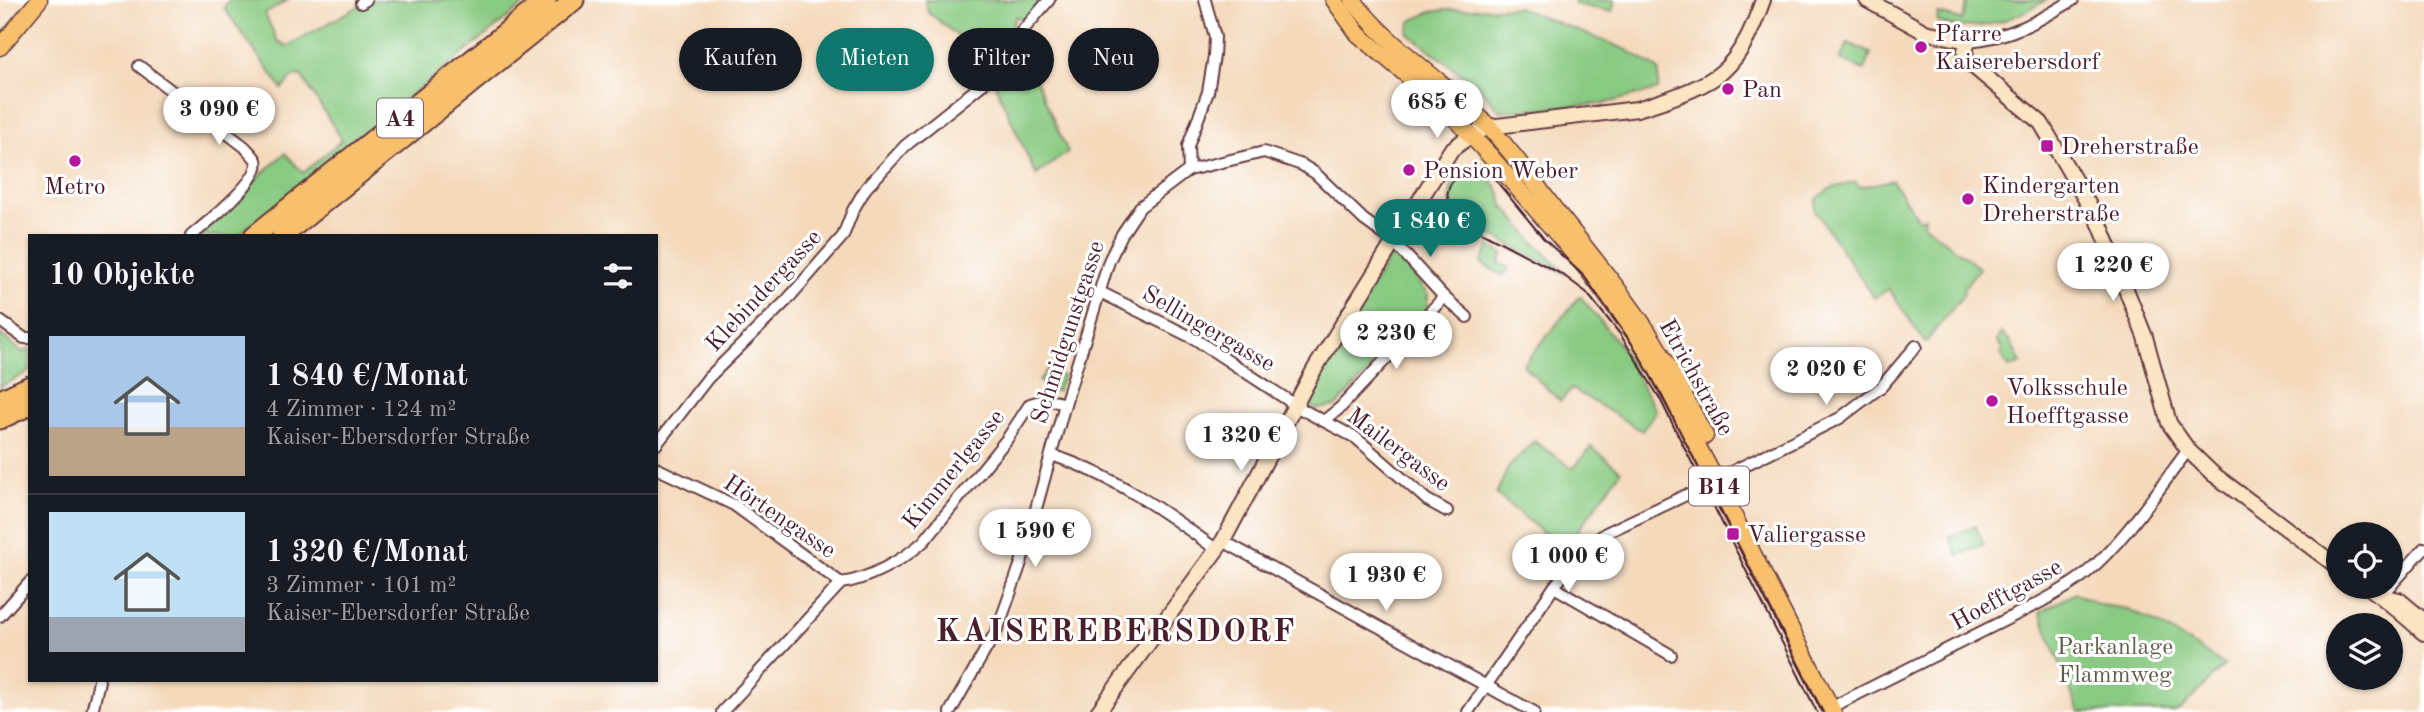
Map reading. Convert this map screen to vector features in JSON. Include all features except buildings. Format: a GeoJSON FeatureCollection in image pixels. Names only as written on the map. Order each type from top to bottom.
{"type":"FeatureCollection","features":[{"type":"Feature","properties":{"kind":"highway","name":"A4"},"geometry":{"type":"LineString","coordinates":[[256,234],[546,0]]}},
{"type":"Feature","properties":{"kind":"highway","name":"A4"},"geometry":{"type":"LineString","coordinates":[[284,234],[574,0]]}},
{"type":"Feature","properties":{"kind":"highway"},"geometry":{"type":"LineString","coordinates":[[0,400],[28,387]]}},
{"type":"Feature","properties":{"kind":"highway"},"geometry":{"type":"LineString","coordinates":[[0,419],[28,406]]}},
{"type":"Feature","properties":{"kind":"main road"},"geometry":{"type":"LineString","coordinates":[[0,47],[39,0]]}},
{"type":"Feature","properties":{"kind":"main road","name":"B14"},"geometry":{"type":"LineString","coordinates":[[1334,0],[1358,34],[1446,108],[1471,135]]}},
{"type":"Feature","properties":{"kind":"main road","name":"B14"},"geometry":{"type":"LineString","coordinates":[[1353,0],[1391,41],[1432,73],[1489,127]]}},
{"type":"Feature","properties":{"kind":"main road","name":"Etrichstraße"},"geometry":{"type":"LineString","coordinates":[[1489,127],[1611,280],[1646,329],[1673,374],[1725,475],[1839,709]]}},
{"type":"Feature","properties":{"kind":"main road","name":"Etrichstraße"},"geometry":{"type":"LineString","coordinates":[[1471,135],[1588,270],[1646,349],[1839,709]]}},
{"type":"Feature","properties":{"kind":"street"},"geometry":{"type":"LineString","coordinates":[[1025,28],[1049,0]]}},
{"type":"Feature","properties":{"kind":"street"},"geometry":{"type":"LineString","coordinates":[[1189,170],[1188,146],[1208,92],[1214,56],[1215,37],[1205,0]]}},
{"type":"Feature","properties":{"kind":"street"},"geometry":{"type":"LineString","coordinates":[[1098,712],[1220,545],[1296,404],[1451,150],[1471,135],[1489,127],[1637,109],[1714,78],[1737,54],[1750,32],[1763,0]]}},
{"type":"Feature","properties":{"kind":"street"},"geometry":{"type":"LineString","coordinates":[[1867,0],[1925,32],[1968,41],[1995,38],[2017,31],[2073,0]]}},
{"type":"Feature","properties":{"kind":"street"},"geometry":{"type":"LineString","coordinates":[[1968,41],[1965,51],[1967,61],[2041,123],[2100,224],[2145,337],[2169,423],[2189,450],[2213,474],[2326,558]]}},
{"type":"Feature","properties":{"kind":"street"},"geometry":{"type":"LineString","coordinates":[[139,66],[245,147],[256,159],[257,167],[251,180],[193,234]]}},
{"type":"Feature","properties":{"kind":"street","name":"Klebindergasse"},"geometry":{"type":"LineString","coordinates":[[658,442],[708,378],[786,300],[843,236],[853,210],[866,188],[905,146],[974,91]]}},
{"type":"Feature","properties":{"kind":"street","name":"Schmidgunstgasse"},"geometry":{"type":"LineString","coordinates":[[950,712],[998,628],[1021,563],[1065,404],[1109,261],[1122,234],[1140,207],[1189,170],[1264,152],[1302,164],[1364,220],[1394,241],[1444,298],[1467,317]]}},
{"type":"Feature","properties":{"kind":"street","name":"Sellingergasse"},"geometry":{"type":"LineString","coordinates":[[1100,292],[1195,339],[1303,410],[1325,421]]}},
{"type":"Feature","properties":{"kind":"street"},"geometry":{"type":"LineString","coordinates":[[1325,421],[1444,298]]}},
{"type":"Feature","properties":{"kind":"street"},"geometry":{"type":"LineString","coordinates":[[0,321],[28,338]]}},
{"type":"Feature","properties":{"kind":"street"},"geometry":{"type":"LineString","coordinates":[[1725,475],[1840,418],[1881,387],[1916,346]]}},
{"type":"Feature","properties":{"kind":"street","name":"Kimmerlgasse"},"geometry":{"type":"LineString","coordinates":[[722,712],[841,583],[855,581],[911,553],[924,541],[1007,439],[1030,404],[1047,398],[1065,404]]}},
{"type":"Feature","properties":{"kind":"street","name":"Mailergasse"},"geometry":{"type":"LineString","coordinates":[[1325,421],[1356,438],[1427,500],[1447,511]]}},
{"type":"Feature","properties":{"kind":"street","name":"Hoefftgasse"},"geometry":{"type":"LineString","coordinates":[[1839,709],[2061,591],[2085,574],[2110,550],[2189,450]]}},
{"type":"Feature","properties":{"kind":"street"},"geometry":{"type":"LineString","coordinates":[[1051,455],[1074,462],[1103,476],[1220,545],[1534,712]]}},
{"type":"Feature","properties":{"kind":"street","name":"Hörtengasse"},"geometry":{"type":"LineString","coordinates":[[658,469],[734,505],[841,583]]}},
{"type":"Feature","properties":{"kind":"street"},"geometry":{"type":"LineString","coordinates":[[1468,712],[1553,587],[1581,552],[1606,533],[1686,495]]}},
{"type":"Feature","properties":{"kind":"street"},"geometry":{"type":"LineString","coordinates":[[2403,572],[2424,548]]}},
{"type":"Feature","properties":{"kind":"street"},"geometry":{"type":"LineString","coordinates":[[0,617],[28,584]]}},
{"type":"Feature","properties":{"kind":"street"},"geometry":{"type":"LineString","coordinates":[[1553,587],[1671,656]]}},
{"type":"Feature","properties":{"kind":"street"},"geometry":{"type":"LineString","coordinates":[[2385,599],[2424,633]]}},
{"type":"Feature","properties":{"kind":"street"},"geometry":{"type":"LineString","coordinates":[[2395,599],[2424,621]]}},
{"type":"Feature","properties":{"kind":"street"},"geometry":{"type":"LineString","coordinates":[[92,712],[99,682]]}},
{"type":"Feature","properties":{"kind":"green space"},"geometry":{"type":"Polygon","coordinates":[[[229,0],[288,0],[265,14],[277,41],[287,46],[370,0],[530,0],[239,234],[196,234],[285,153],[303,173],[342,140],[301,75],[293,77],[282,89],[224,8],[229,0]]]}},
{"type":"Feature","properties":{"kind":"green space"},"geometry":{"type":"Polygon","coordinates":[[[925,0],[1040,0],[1025,21],[1016,16],[1011,28],[948,28],[928,12],[925,0]]]}},
{"type":"Feature","properties":{"kind":"green space"},"geometry":{"type":"Polygon","coordinates":[[[1574,0],[1615,0],[1612,12],[1574,4],[1574,0]]]}},
{"type":"Feature","properties":{"kind":"green space"},"geometry":{"type":"Polygon","coordinates":[[[1968,0],[2046,0],[2021,14],[1980,26],[1952,26],[1937,22],[1938,14],[1962,20],[1968,0]]]}},
{"type":"Feature","properties":{"kind":"green space"},"geometry":{"type":"Polygon","coordinates":[[[1517,7],[1627,50],[1659,70],[1658,90],[1602,104],[1500,111],[1481,89],[1408,33],[1411,21],[1431,12],[1517,7]]]}},
{"type":"Feature","properties":{"kind":"green space"},"geometry":{"type":"Polygon","coordinates":[[[1848,43],[1871,53],[1864,70],[1840,60],[1848,43]]]}},
{"type":"Feature","properties":{"kind":"green space"},"geometry":{"type":"Polygon","coordinates":[[[998,91],[1041,91],[1068,152],[1036,175],[998,91]]]}},
{"type":"Feature","properties":{"kind":"green space"},"geometry":{"type":"Polygon","coordinates":[[[1474,173],[1487,177],[1496,185],[1503,208],[1505,207],[1534,242],[1566,274],[1458,216],[1450,201],[1452,186],[1456,180],[1474,173]]]}},
{"type":"Feature","properties":{"kind":"green space"},"geometry":{"type":"Polygon","coordinates":[[[1892,180],[1918,219],[1925,217],[1923,224],[1979,268],[1963,289],[1964,294],[1925,343],[1889,289],[1874,298],[1815,210],[1816,200],[1829,189],[1855,182],[1860,187],[1892,180]]]}},
{"type":"Feature","properties":{"kind":"green space"},"geometry":{"type":"Polygon","coordinates":[[[1490,246],[1503,254],[1499,262],[1509,268],[1503,276],[1481,263],[1490,246]]]}},
{"type":"Feature","properties":{"kind":"green space"},"geometry":{"type":"Polygon","coordinates":[[[1392,252],[1397,253],[1428,295],[1426,313],[1336,406],[1316,409],[1304,403],[1392,252]]]}},
{"type":"Feature","properties":{"kind":"green space"},"geometry":{"type":"Polygon","coordinates":[[[1580,296],[1619,344],[1656,411],[1642,431],[1572,389],[1560,401],[1523,365],[1580,296]]]}},
{"type":"Feature","properties":{"kind":"green space"},"geometry":{"type":"Polygon","coordinates":[[[2001,333],[2010,341],[2021,363],[2010,368],[2000,355],[2003,349],[1996,341],[2001,333]]]}},
{"type":"Feature","properties":{"kind":"green space"},"geometry":{"type":"Polygon","coordinates":[[[0,334],[22,352],[28,350],[28,372],[0,387],[0,334]]]}},
{"type":"Feature","properties":{"kind":"green space"},"geometry":{"type":"Polygon","coordinates":[[[1049,368],[1063,376],[1057,392],[1046,388],[1039,381],[1049,368]]]}},
{"type":"Feature","properties":{"kind":"green space"},"geometry":{"type":"Polygon","coordinates":[[[1534,441],[1573,469],[1591,447],[1621,471],[1564,550],[1496,494],[1508,468],[1534,441]]]}},
{"type":"Feature","properties":{"kind":"green space"},"geometry":{"type":"Polygon","coordinates":[[[1975,525],[1984,544],[1958,556],[1949,537],[1975,525]]]}},
{"type":"Feature","properties":{"kind":"green space","name":"Parkanlage Flammweg"},"geometry":{"type":"Polygon","coordinates":[[[2075,593],[2100,605],[2128,609],[2160,625],[2225,665],[2181,709],[2173,712],[2079,712],[2040,612],[2075,593]]]}},
{"type":"Feature","properties":{"kind":"tram line"},"geometry":{"type":"LineString","coordinates":[[1817,712],[1659,397],[1620,334],[1586,292],[1563,275],[1457,217],[1448,200],[1451,183],[1457,177],[1478,170],[1494,178],[1544,239],[1584,276],[1633,345],[1662,396],[1822,712]]}},
{"type":"Feature","properties":{"kind":"place","name":"Pfarre Kaiserebersdorf"},"geometry":{"type":"Point","coordinates":[1921,47]}},
{"type":"Feature","properties":{"kind":"place","name":"Pan"},"geometry":{"type":"Point","coordinates":[1728,89]}},
{"type":"Feature","properties":{"kind":"place","name":"Dreherstraße"},"geometry":{"type":"Point","coordinates":[2047,146]}},
{"type":"Feature","properties":{"kind":"place","name":"Metro"},"geometry":{"type":"Point","coordinates":[75,161]}},
{"type":"Feature","properties":{"kind":"place","name":"Pension Weber"},"geometry":{"type":"Point","coordinates":[1409,170]}},
{"type":"Feature","properties":{"kind":"place","name":"Kindergarten Dreherstraße"},"geometry":{"type":"Point","coordinates":[1968,199]}},
{"type":"Feature","properties":{"kind":"place","name":"Volksschule Hoefftgasse"},"geometry":{"type":"Point","coordinates":[1992,401]}},
{"type":"Feature","properties":{"kind":"place","name":"Valiergasse"},"geometry":{"type":"Point","coordinates":[1733,534]}},
{"type":"Feature","properties":{"kind":"district","name":"KAISEREBERSDORF"},"geometry":{"type":"Point","coordinates":[1116,630]}}]}
